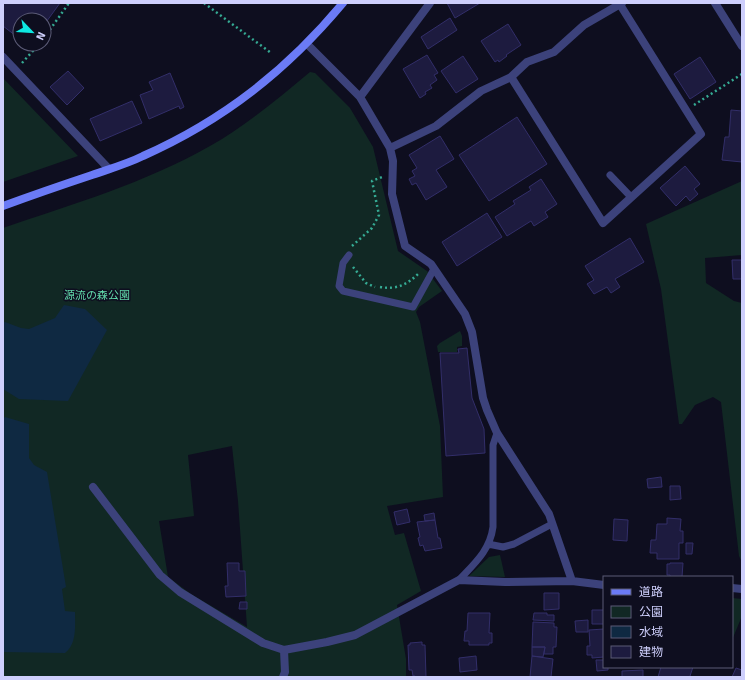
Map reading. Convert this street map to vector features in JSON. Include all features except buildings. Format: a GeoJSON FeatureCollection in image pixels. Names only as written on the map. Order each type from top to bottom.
{"type":"FeatureCollection","features":[{"type":"Feature","properties":{"kind":"street"},"geometry":{"type":"LineString","coordinates":[[3,206],[141,157],[170,144],[226,111],[267,81],[307,44],[344,3]]}},
{"type":"Feature","properties":{"kind":"street"},"geometry":{"type":"LineString","coordinates":[[360,97],[430,3]]}},
{"type":"Feature","properties":{"kind":"street"},"geometry":{"type":"LineString","coordinates":[[390,148],[436,126],[481,91],[511,77],[527,62],[554,52],[584,25],[620,3],[701,134],[603,223],[511,77]]}},
{"type":"Feature","properties":{"kind":"street"},"geometry":{"type":"LineString","coordinates":[[715,3],[742,46]]}},
{"type":"Feature","properties":{"kind":"street"},"geometry":{"type":"LineString","coordinates":[[307,44],[360,97],[390,148],[393,161],[392,194],[405,246],[431,264],[465,314],[472,332],[486,410],[497,433],[549,514],[572,581]]}},
{"type":"Feature","properties":{"kind":"street"},"geometry":{"type":"LineString","coordinates":[[3,57],[109,169]]}},
{"type":"Feature","properties":{"kind":"street"},"geometry":{"type":"LineString","coordinates":[[93,486],[160,575],[180,592],[263,643],[284,650],[355,635],[459,580],[506,582],[572,581],[603,585]]}},
{"type":"Feature","properties":{"kind":"street"},"geometry":{"type":"LineString","coordinates":[[283,677],[284,650]]}},
{"type":"Feature","properties":{"kind":"lane"},"geometry":{"type":"LineString","coordinates":[[610,175],[631,197]]}},
{"type":"Feature","properties":{"kind":"lane"},"geometry":{"type":"LineString","coordinates":[[349,255],[343,263],[339,286],[344,291],[413,307],[434,269]]}},
{"type":"Feature","properties":{"kind":"lane"},"geometry":{"type":"LineString","coordinates":[[459,580],[480,558],[492,536],[493,445],[497,433]]}},
{"type":"Feature","properties":{"kind":"lane"},"geometry":{"type":"LineString","coordinates":[[488,544],[503,548],[514,544],[552,524]]}},
{"type":"Feature","properties":{"kind":"path"},"geometry":{"type":"LineString","coordinates":[[52,27],[69,3]]}},
{"type":"Feature","properties":{"kind":"path"},"geometry":{"type":"LineString","coordinates":[[204,3],[271,53]]}},
{"type":"Feature","properties":{"kind":"path"},"geometry":{"type":"LineString","coordinates":[[686,110],[742,74]]}},
{"type":"Feature","properties":{"kind":"path"},"geometry":{"type":"LineString","coordinates":[[382,177],[372,181],[379,215],[372,228],[351,248],[349,255],[354,270],[366,283],[376,287],[390,288],[404,285],[413,279],[427,262]]}},
{"type":"Feature","properties":{"kind":"green space","name":"源流の森公園"},"geometry":{"type":"Polygon","coordinates":[[[310,72],[315,73],[350,108],[373,147],[398,251],[427,271],[442,291],[419,307],[416,312],[420,322],[440,426],[443,497],[387,506],[395,535],[404,533],[421,591],[397,605],[406,659],[406,677],[3,677],[3,228],[108,192],[185,159],[236,130],[310,72]],[[232,446],[188,455],[194,516],[159,521],[168,577],[191,594],[247,627],[238,501],[232,446]]]}},
{"type":"Feature","properties":{"kind":"green space"},"geometry":{"type":"Polygon","coordinates":[[[3,78],[78,156],[3,182],[3,78]]]}},
{"type":"Feature","properties":{"kind":"green space"},"geometry":{"type":"Polygon","coordinates":[[[742,181],[742,255],[705,258],[706,283],[734,301],[742,303],[742,562],[739,556],[721,402],[713,397],[695,405],[682,424],[679,424],[661,289],[646,224],[742,181]]]}},
{"type":"Feature","properties":{"kind":"green space"},"geometry":{"type":"Polygon","coordinates":[[[460,331],[462,336],[462,346],[457,347],[457,352],[438,352],[437,346],[440,343],[460,331]]]}},
{"type":"Feature","properties":{"kind":"green space"},"geometry":{"type":"Polygon","coordinates":[[[500,555],[505,577],[469,576],[489,557],[500,555]]]}},
{"type":"Feature","properties":{"kind":"green space"},"geometry":{"type":"Polygon","coordinates":[[[733,598],[742,599],[742,616],[733,638],[733,598]]]}},
{"type":"Feature","properties":{"kind":"water"},"geometry":{"type":"Polygon","coordinates":[[[64,305],[85,309],[107,330],[68,401],[19,399],[3,389],[3,323],[5,322],[21,328],[29,329],[55,318],[64,305]]]}},
{"type":"Feature","properties":{"kind":"water"},"geometry":{"type":"Polygon","coordinates":[[[5,417],[29,424],[29,458],[34,465],[47,472],[66,587],[62,589],[65,611],[75,612],[75,629],[72,645],[65,653],[3,652],[3,419],[5,417]]]}}]}
